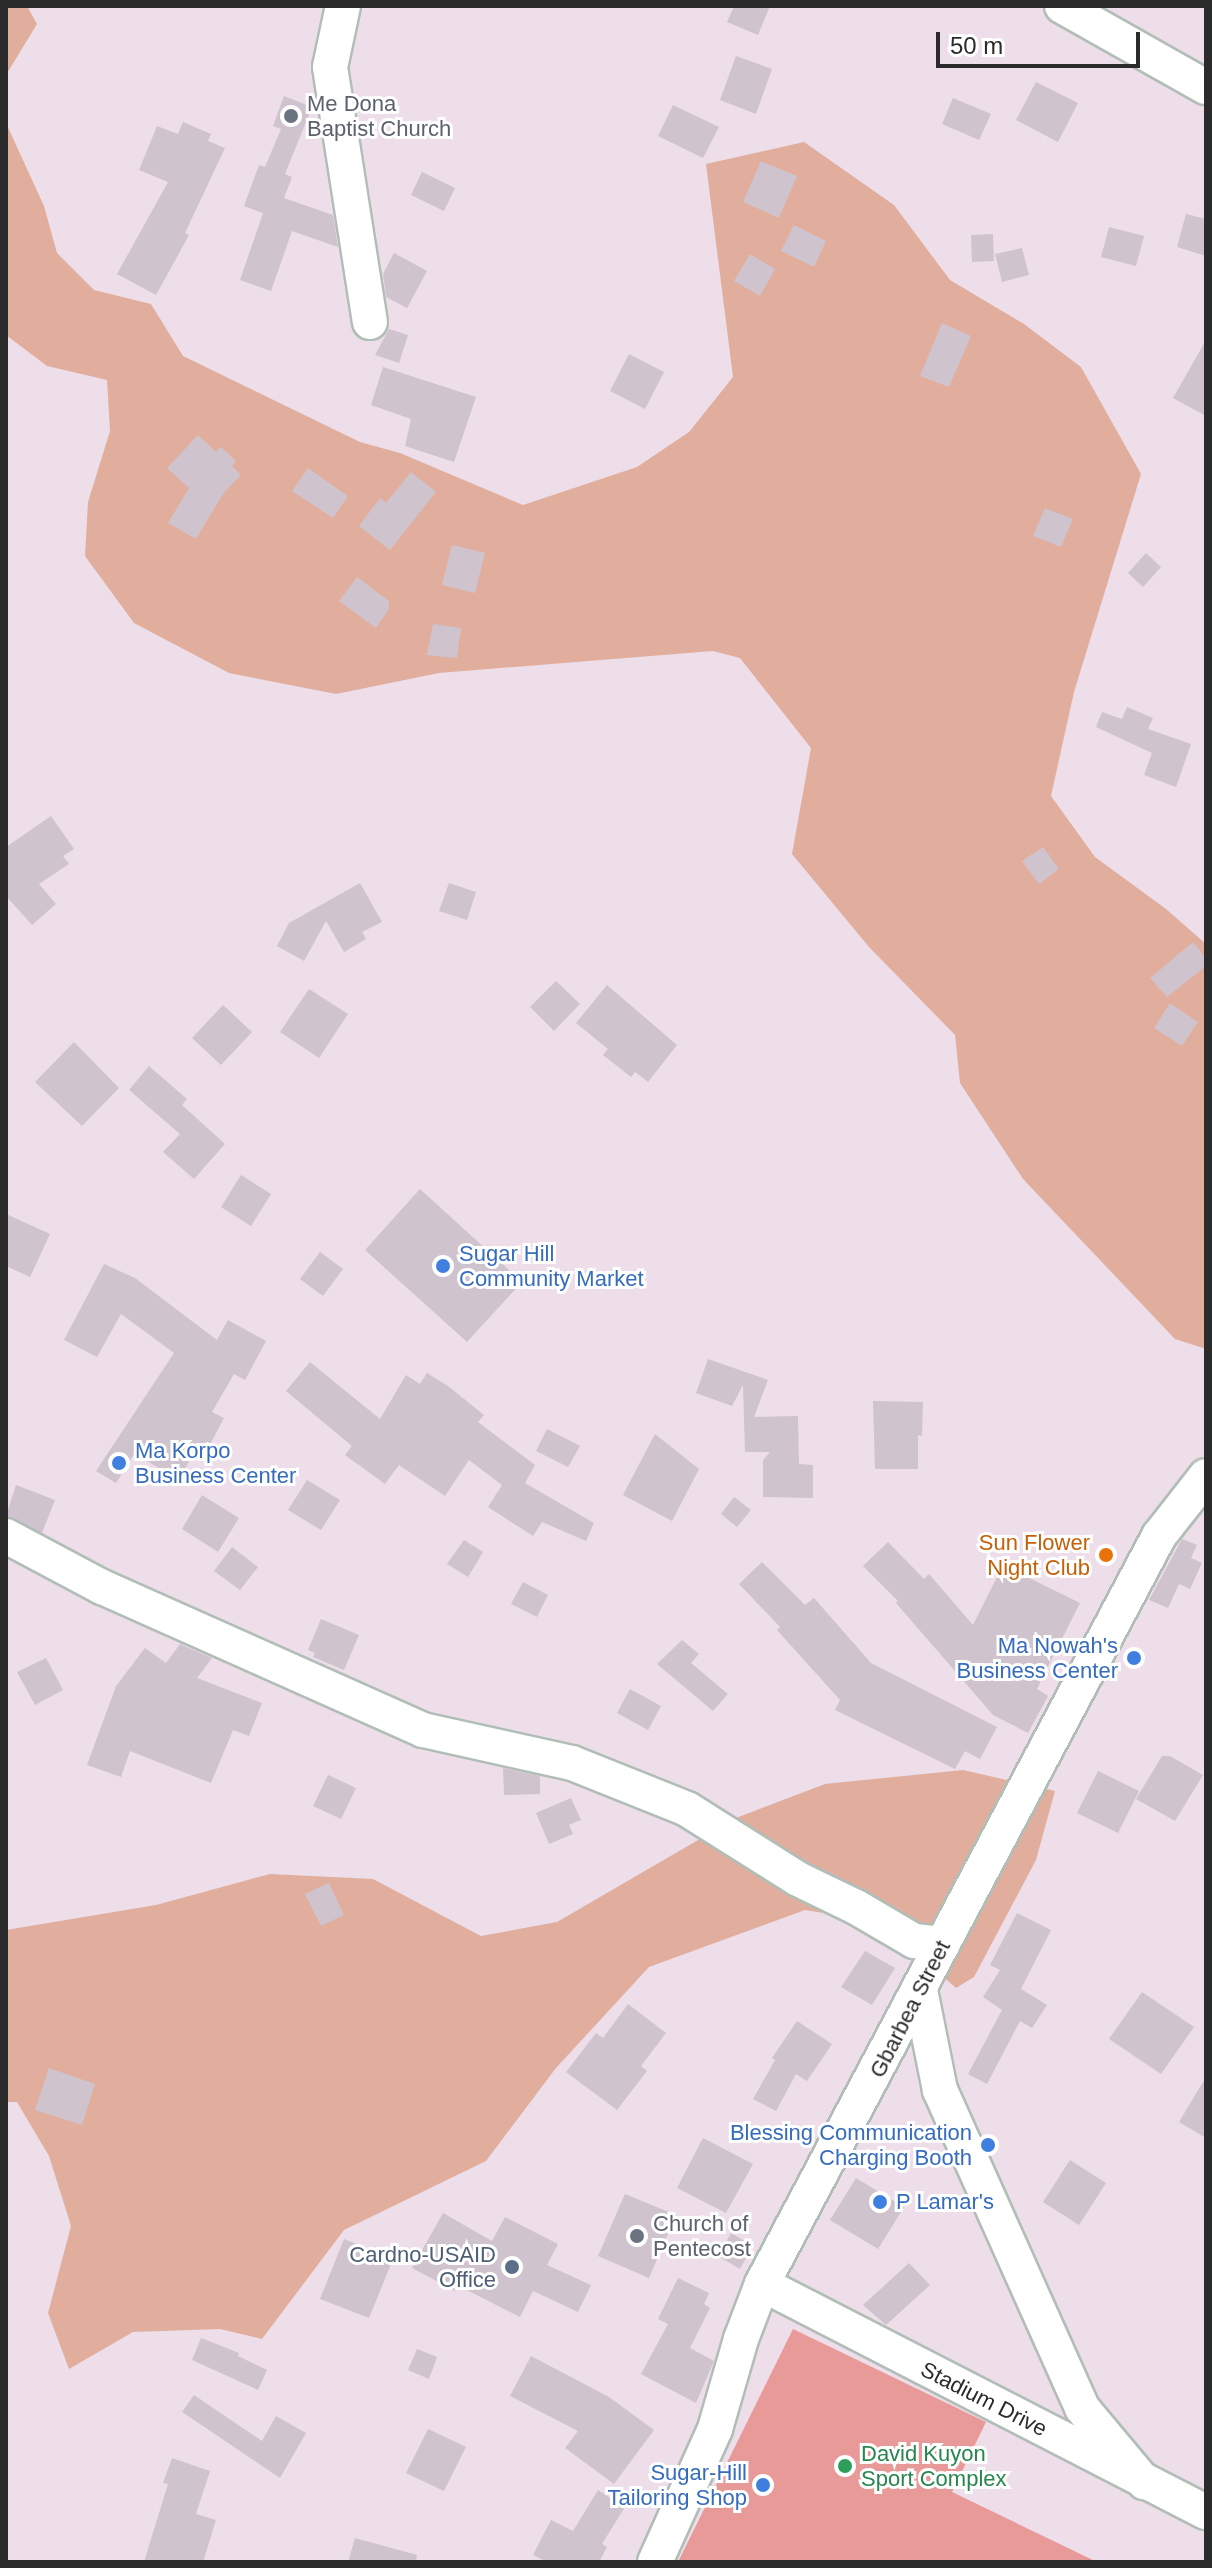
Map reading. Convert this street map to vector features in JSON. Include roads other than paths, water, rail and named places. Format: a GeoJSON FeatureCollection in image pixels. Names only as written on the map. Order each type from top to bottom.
{"type":"FeatureCollection","features":[{"type":"Feature","properties":{"kind":"street"},"geometry":{"type":"LineString","coordinates":[[343,6],[330,67],[370,322]]}},
{"type":"Feature","properties":{"kind":"street"},"geometry":{"type":"LineString","coordinates":[[1062,6],[1206,87]]}},
{"type":"Feature","properties":{"kind":"street","name":"Gbarbea Street"},"geometry":{"type":"LineString","coordinates":[[655,2562],[715,2429],[741,2339],[762,2284],[1159,1536],[1206,1476]]}},
{"type":"Feature","properties":{"kind":"street"},"geometry":{"type":"LineString","coordinates":[[6,1536],[102,1587],[423,1730],[572,1763],[632,1785],[687,1809],[798,1879],[856,1907],[914,1941],[943,1944]]}},
{"type":"Feature","properties":{"kind":"street"},"geometry":{"type":"LineString","coordinates":[[920,1990],[940,2090],[1082,2408],[1144,2482]]}},
{"type":"Feature","properties":{"kind":"street","name":"Stadium Drive"},"geometry":{"type":"LineString","coordinates":[[762,2284],[1206,2512]]}},
{"type":"Feature","properties":{"kind":"place","name":"Me Dona Baptist Church"},"geometry":{"type":"Point","coordinates":[291,116]}},
{"type":"Feature","properties":{"kind":"place","name":"Sugar Hill Community Market"},"geometry":{"type":"Point","coordinates":[443,1266]}},
{"type":"Feature","properties":{"kind":"place","name":"Ma Korpo Business Center"},"geometry":{"type":"Point","coordinates":[119,1463]}},
{"type":"Feature","properties":{"kind":"place","name":"Sun Flower Night Club"},"geometry":{"type":"Point","coordinates":[1106,1555]}},
{"type":"Feature","properties":{"kind":"place","name":"Ma Nowah's Business Center"},"geometry":{"type":"Point","coordinates":[1134,1658]}},
{"type":"Feature","properties":{"kind":"place","name":"Blessing Communication Charging Booth"},"geometry":{"type":"Point","coordinates":[988,2145]}},
{"type":"Feature","properties":{"kind":"place","name":"P Lamar's"},"geometry":{"type":"Point","coordinates":[880,2202]}},
{"type":"Feature","properties":{"kind":"place","name":"Church of Pentecost"},"geometry":{"type":"Point","coordinates":[637,2236]}},
{"type":"Feature","properties":{"kind":"place","name":"Cardno-USAID Office"},"geometry":{"type":"Point","coordinates":[512,2267]}},
{"type":"Feature","properties":{"kind":"place","name":"David Kuyon Sport Complex"},"geometry":{"type":"Point","coordinates":[845,2466]}},
{"type":"Feature","properties":{"kind":"place","name":"Sugar-Hill Tailoring Shop"},"geometry":{"type":"Point","coordinates":[763,2485]}}]}
